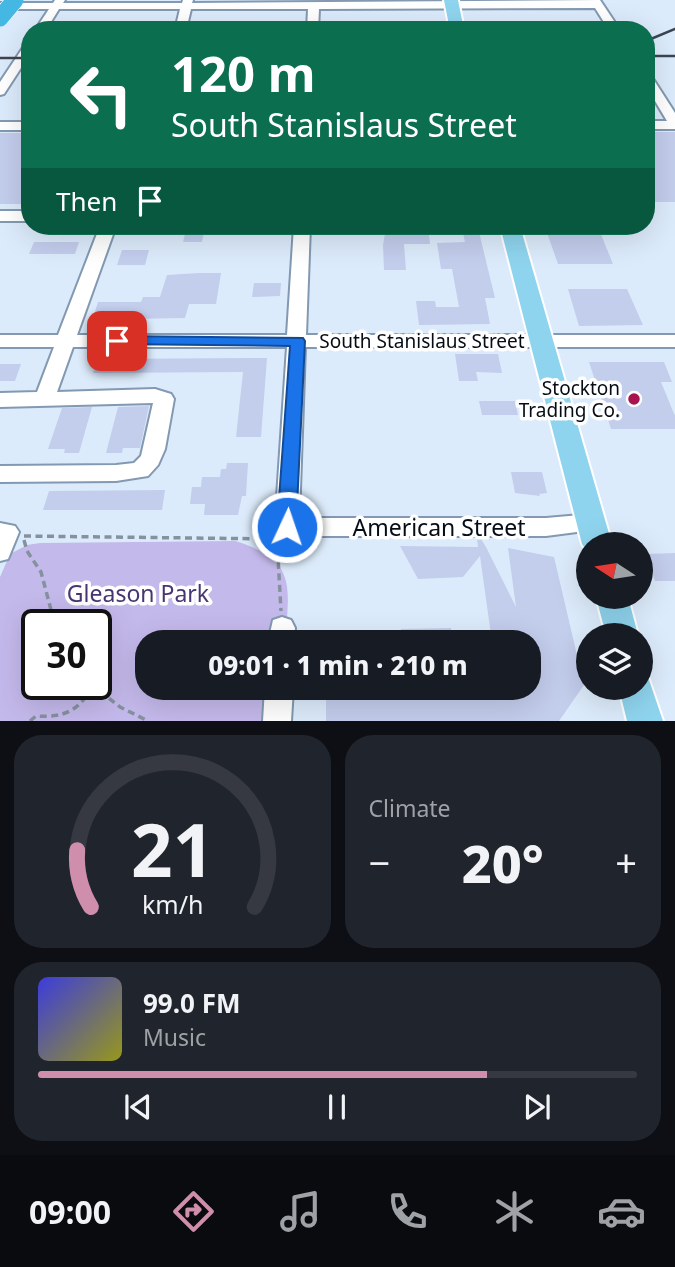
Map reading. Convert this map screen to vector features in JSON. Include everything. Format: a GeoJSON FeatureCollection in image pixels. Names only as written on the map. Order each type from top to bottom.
{"type":"FeatureCollection","features":[{"type":"Feature","properties":{"kind":"highway"},"geometry":{"type":"LineString","coordinates":[[0,18],[15,0]]}},
{"type":"Feature","properties":{"kind":"main road"},"geometry":{"type":"LineString","coordinates":[[451,3],[455,21]]}},
{"type":"Feature","properties":{"kind":"main road"},"geometry":{"type":"LineString","coordinates":[[513,235],[594,532]]}},
{"type":"Feature","properties":{"kind":"main road"},"geometry":{"type":"LineString","coordinates":[[640,700],[646,721]]}},
{"type":"Feature","properties":{"kind":"street"},"geometry":{"type":"LineString","coordinates":[[0,6],[58,3],[597,3],[609,21]]}},
{"type":"Feature","properties":{"kind":"street"},"geometry":{"type":"LineString","coordinates":[[46,21],[58,3]]}},
{"type":"Feature","properties":{"kind":"street"},"geometry":{"type":"LineString","coordinates":[[182,21],[187,3]]}},
{"type":"Feature","properties":{"kind":"street"},"geometry":{"type":"LineString","coordinates":[[313,21],[314,3]]}},
{"type":"Feature","properties":{"kind":"street"},"geometry":{"type":"LineString","coordinates":[[0,90],[21,58]]}},
{"type":"Feature","properties":{"kind":"street"},"geometry":{"type":"LineString","coordinates":[[655,92],[675,124],[655,125]]}},
{"type":"Feature","properties":{"kind":"street"},"geometry":{"type":"LineString","coordinates":[[0,126],[21,126]]}},
{"type":"Feature","properties":{"kind":"street"},"geometry":{"type":"LineString","coordinates":[[0,216],[21,216]]}},
{"type":"Feature","properties":{"kind":"street"},"geometry":{"type":"LineString","coordinates":[[45,397],[104,235]]}},
{"type":"Feature","properties":{"kind":"street"},"geometry":{"type":"LineString","coordinates":[[298,341],[302,235]]}},
{"type":"Feature","properties":{"kind":"street","name":"South Stanislaus Street"},"geometry":{"type":"LineString","coordinates":[[0,341],[675,341]]}},
{"type":"Feature","properties":{"kind":"street","name":"American Street"},"geometry":{"type":"LineString","coordinates":[[298,341],[287,527],[546,527],[581,532]]}},
{"type":"Feature","properties":{"kind":"street"},"geometry":{"type":"LineString","coordinates":[[0,400],[155,396],[164,399],[150,460],[140,470],[0,474]]}},
{"type":"Feature","properties":{"kind":"street"},"geometry":{"type":"LineString","coordinates":[[277,721],[278,700]]}},
{"type":"Feature","properties":{"kind":"path"},"geometry":{"type":"LineString","coordinates":[[7,538],[27,551],[41,572],[51,609]]}},
{"type":"Feature","properties":{"kind":"path"},"geometry":{"type":"LineString","coordinates":[[7,538],[277,539],[281,630]]}},
{"type":"Feature","properties":{"kind":"path"},"geometry":{"type":"LineString","coordinates":[[30,721],[36,716],[56,718],[74,712],[85,700]]}},
{"type":"Feature","properties":{"kind":"path"},"geometry":{"type":"LineString","coordinates":[[111,700],[148,721]]}},
{"type":"Feature","properties":{"kind":"green space","name":"Gleason Park"},"geometry":{"type":"Polygon","coordinates":[[[235,541],[270,557],[280,567],[288,591],[286,630],[135,630],[135,700],[282,700],[281,721],[0,721],[0,577],[10,554],[27,545],[235,541]]]}},
{"type":"Feature","properties":{"kind":"building"},"geometry":{"type":"Polygon","coordinates":[[[655,132],[675,132],[675,202],[655,202],[655,132]]]}},
{"type":"Feature","properties":{"kind":"building"},"geometry":{"type":"Polygon","coordinates":[[[0,133],[21,133],[21,204],[0,204],[0,133]]]}},
{"type":"Feature","properties":{"kind":"building"},"geometry":{"type":"Polygon","coordinates":[[[185,235],[203,235],[202,242],[183,242],[185,235]]]}},
{"type":"Feature","properties":{"kind":"building"},"geometry":{"type":"Polygon","coordinates":[[[385,235],[429,235],[430,244],[404,244],[406,270],[384,270],[385,235]]]}},
{"type":"Feature","properties":{"kind":"building"},"geometry":{"type":"Polygon","coordinates":[[[464,235],[480,235],[495,298],[485,298],[490,324],[419,325],[416,301],[435,301],[436,307],[459,307],[452,269],[441,269],[437,243],[465,242],[464,235]]]}},
{"type":"Feature","properties":{"kind":"building"},"geometry":{"type":"Polygon","coordinates":[[[548,235],[601,235],[613,264],[558,264],[548,235]]]}},
{"type":"Feature","properties":{"kind":"building"},"geometry":{"type":"Polygon","coordinates":[[[34,242],[79,242],[75,254],[29,254],[34,242]]]}},
{"type":"Feature","properties":{"kind":"building"},"geometry":{"type":"Polygon","coordinates":[[[122,250],[149,250],[145,265],[117,265],[122,250]]]}},
{"type":"Feature","properties":{"kind":"building"},"geometry":{"type":"Polygon","coordinates":[[[221,273],[216,304],[189,304],[185,318],[130,319],[128,324],[91,324],[98,302],[141,302],[143,297],[160,297],[167,275],[221,273]]]}},
{"type":"Feature","properties":{"kind":"building"},"geometry":{"type":"Polygon","coordinates":[[[254,283],[281,283],[280,296],[252,297],[254,283]]]}},
{"type":"Feature","properties":{"kind":"building"},"geometry":{"type":"Polygon","coordinates":[[[568,289],[627,289],[643,325],[579,326],[568,289]]]}},
{"type":"Feature","properties":{"kind":"building"},"geometry":{"type":"Polygon","coordinates":[[[455,354],[498,354],[502,373],[476,372],[478,381],[459,381],[455,354]]]}},
{"type":"Feature","properties":{"kind":"building"},"geometry":{"type":"Polygon","coordinates":[[[267,358],[261,437],[236,437],[243,372],[93,373],[97,359],[267,358]]]}},
{"type":"Feature","properties":{"kind":"building","name":"Stockton Trading Co."},"geometry":{"type":"Polygon","coordinates":[[[589,362],[664,362],[672,382],[661,382],[675,416],[675,429],[611,429],[589,362]]]}},
{"type":"Feature","properties":{"kind":"building"},"geometry":{"type":"Polygon","coordinates":[[[0,364],[21,364],[15,381],[0,381],[0,364]]]}},
{"type":"Feature","properties":{"kind":"building"},"geometry":{"type":"Polygon","coordinates":[[[479,401],[515,401],[518,415],[482,415],[479,401]]]}},
{"type":"Feature","properties":{"kind":"building"},"geometry":{"type":"Polygon","coordinates":[[[149,406],[140,448],[123,448],[122,453],[106,453],[118,407],[149,406]]]}},
{"type":"Feature","properties":{"kind":"building"},"geometry":{"type":"Polygon","coordinates":[[[92,407],[79,453],[64,453],[65,449],[48,449],[62,408],[92,407]]]}},
{"type":"Feature","properties":{"kind":"building"},"geometry":{"type":"Polygon","coordinates":[[[227,463],[248,463],[246,496],[242,496],[238,515],[204,515],[205,504],[190,504],[192,487],[201,487],[202,477],[220,477],[221,469],[226,469],[227,463]]]}},
{"type":"Feature","properties":{"kind":"building"},"geometry":{"type":"Polygon","coordinates":[[[511,472],[542,472],[547,493],[539,494],[540,496],[515,493],[511,472]]]}},
{"type":"Feature","properties":{"kind":"building"},"geometry":{"type":"Polygon","coordinates":[[[165,490],[162,510],[43,510],[49,491],[165,490]]]}},
{"type":"Feature","properties":{"kind":"building"},"geometry":{"type":"Polygon","coordinates":[[[477,539],[481,539],[516,607],[508,548],[554,557],[576,651],[576,697],[559,721],[326,721],[326,700],[541,700],[541,630],[490,630],[480,556],[463,577],[418,579],[400,546],[478,547],[477,539]]]}},
{"type":"Feature","properties":{"kind":"building"},"geometry":{"type":"Polygon","coordinates":[[[675,553],[675,581],[655,581],[653,554],[675,553]]]}},
{"type":"Feature","properties":{"kind":"building"},"geometry":{"type":"Polygon","coordinates":[[[451,628],[451,630],[401,630],[451,628]]]}},
{"type":"Feature","properties":{"kind":"railway"},"geometry":{"type":"LineString","coordinates":[[655,37],[675,29]]}},
{"type":"Feature","properties":{"kind":"railway"},"geometry":{"type":"LineString","coordinates":[[655,56],[675,56]]}},
{"type":"Feature","properties":{"kind":"railway"},"geometry":{"type":"LineString","coordinates":[[0,58],[21,58]]}},
{"type":"Feature","properties":{"kind":"place","name":"Stockton Trading Co."},"geometry":{"type":"Point","coordinates":[634,399]}},
{"type":"Feature","properties":{"kind":"route"},"geometry":{"type":"LineString","coordinates":[[117,341],[298,341],[287,527]]}}]}
